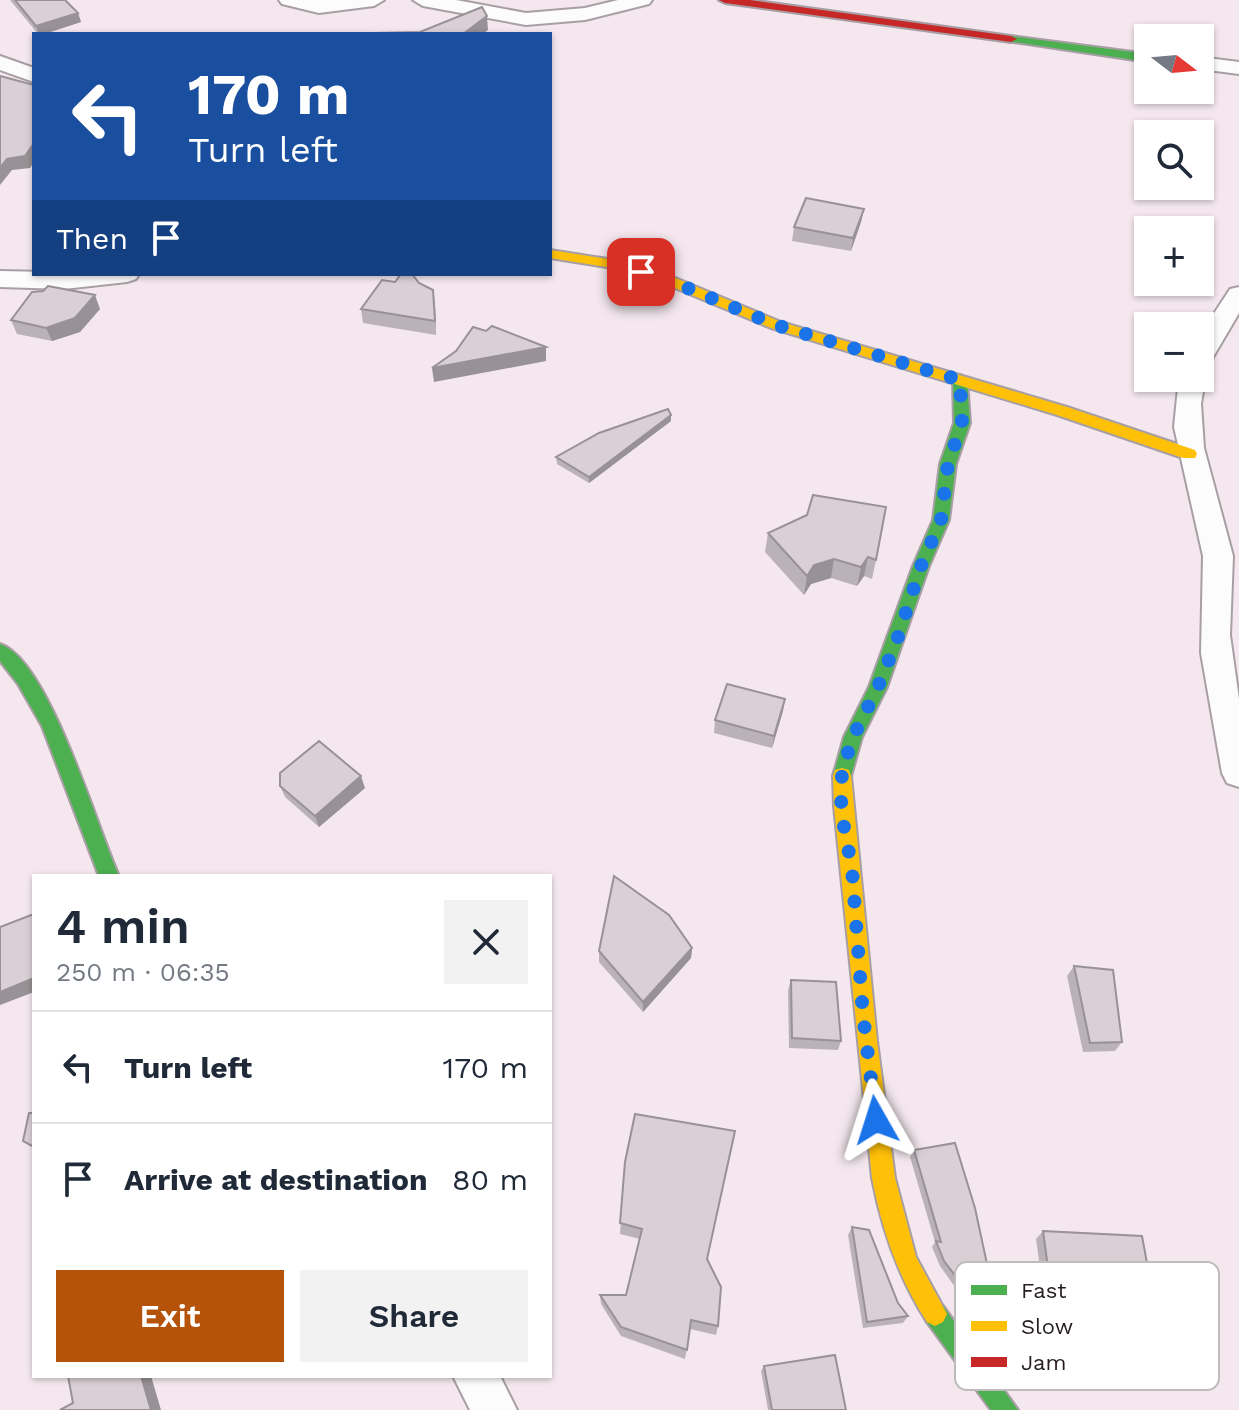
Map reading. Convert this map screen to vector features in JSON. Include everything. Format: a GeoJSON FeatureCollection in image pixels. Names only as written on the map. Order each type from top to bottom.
{"type":"FeatureCollection","features":[{"type":"Feature","properties":{"kind":"street"},"geometry":{"type":"LineString","coordinates":[[289,0],[328,7],[374,0]]}},
{"type":"Feature","properties":{"kind":"street"},"geometry":{"type":"LineString","coordinates":[[423,0],[526,19],[585,14],[642,0]]}},
{"type":"Feature","properties":{"kind":"street"},"geometry":{"type":"LineString","coordinates":[[725,0],[1134,56]]}},
{"type":"Feature","properties":{"kind":"street"},"geometry":{"type":"LineString","coordinates":[[0,62],[32,75]]}},
{"type":"Feature","properties":{"kind":"street"},"geometry":{"type":"LineString","coordinates":[[1214,65],[1239,68]]}},
{"type":"Feature","properties":{"kind":"street"},"geometry":{"type":"LineString","coordinates":[[552,254],[614,264],[668,280],[776,325],[1189,454]]}},
{"type":"Feature","properties":{"kind":"street"},"geometry":{"type":"LineString","coordinates":[[0,279],[64,281],[109,276]]}},
{"type":"Feature","properties":{"kind":"street"},"geometry":{"type":"LineString","coordinates":[[1214,333],[1239,295]]}},
{"type":"Feature","properties":{"kind":"street"},"geometry":{"type":"LineString","coordinates":[[955,1341],[916,1288],[893,1230],[881,1171],[863,1015],[852,869],[841,811],[842,771],[853,737],[878,687],[921,566],[941,520],[948,464],[962,423],[960,380]]}},
{"type":"Feature","properties":{"kind":"street"},"geometry":{"type":"LineString","coordinates":[[1190,392],[1184,423],[1189,454],[1211,517],[1218,559],[1215,633],[1226,722],[1239,773]]}},
{"type":"Feature","properties":{"kind":"street"},"geometry":{"type":"LineString","coordinates":[[0,651],[6,655],[49,720],[89,840],[108,874]]}},
{"type":"Feature","properties":{"kind":"street"},"geometry":{"type":"LineString","coordinates":[[476,1378],[495,1410]]}},
{"type":"Feature","properties":{"kind":"street"},"geometry":{"type":"LineString","coordinates":[[991,1390],[1006,1410]]}},
{"type":"Feature","properties":{"kind":"building"},"geometry":{"type":"Polygon","coordinates":[[[15,0],[65,0],[78,13],[36,26],[15,0]]]}},
{"type":"Feature","properties":{"kind":"building"},"geometry":{"type":"Polygon","coordinates":[[[482,7],[487,16],[466,32],[420,32],[482,7]]]}},
{"type":"Feature","properties":{"kind":"building"},"geometry":{"type":"Polygon","coordinates":[[[0,76],[32,84],[32,146],[25,156],[7,159],[0,168],[0,76]]]}},
{"type":"Feature","properties":{"kind":"building"},"geometry":{"type":"Polygon","coordinates":[[[806,198],[864,209],[853,238],[794,227],[806,198]]]}},
{"type":"Feature","properties":{"kind":"building"},"geometry":{"type":"Polygon","coordinates":[[[400,276],[414,276],[419,283],[433,290],[435,321],[361,309],[382,280],[395,282],[400,276]]]}},
{"type":"Feature","properties":{"kind":"building"},"geometry":{"type":"Polygon","coordinates":[[[48,286],[95,295],[75,318],[46,328],[11,320],[32,292],[43,291],[48,286]]]}},
{"type":"Feature","properties":{"kind":"building"},"geometry":{"type":"Polygon","coordinates":[[[492,326],[546,347],[432,368],[456,351],[473,327],[486,331],[492,326]]]}},
{"type":"Feature","properties":{"kind":"building"},"geometry":{"type":"Polygon","coordinates":[[[668,409],[671,415],[589,477],[556,457],[599,433],[668,409]]]}},
{"type":"Feature","properties":{"kind":"building"},"geometry":{"type":"Polygon","coordinates":[[[813,495],[886,507],[876,560],[868,557],[861,567],[834,559],[814,565],[807,576],[768,533],[807,515],[813,495]]]}},
{"type":"Feature","properties":{"kind":"building"},"geometry":{"type":"Polygon","coordinates":[[[727,684],[785,699],[774,736],[715,720],[727,684]]]}},
{"type":"Feature","properties":{"kind":"building"},"geometry":{"type":"Polygon","coordinates":[[[319,741],[361,776],[315,816],[280,786],[280,773],[319,741]]]}},
{"type":"Feature","properties":{"kind":"building"},"geometry":{"type":"Polygon","coordinates":[[[614,876],[669,915],[692,948],[643,1002],[599,951],[614,876]]]}},
{"type":"Feature","properties":{"kind":"building"},"geometry":{"type":"Polygon","coordinates":[[[32,915],[32,979],[0,992],[0,927],[32,915]]]}},
{"type":"Feature","properties":{"kind":"building"},"geometry":{"type":"Polygon","coordinates":[[[1074,966],[1113,970],[1122,1042],[1090,1043],[1074,966]]]}},
{"type":"Feature","properties":{"kind":"building"},"geometry":{"type":"Polygon","coordinates":[[[791,980],[836,982],[841,1041],[792,1038],[791,980]]]}},
{"type":"Feature","properties":{"kind":"building"},"geometry":{"type":"Polygon","coordinates":[[[29,1113],[32,1113],[32,1146],[23,1141],[29,1113]]]}},
{"type":"Feature","properties":{"kind":"building"},"geometry":{"type":"Polygon","coordinates":[[[635,1114],[735,1131],[707,1259],[721,1287],[718,1326],[691,1320],[687,1350],[621,1327],[600,1295],[626,1295],[642,1229],[620,1223],[625,1162],[635,1114]]]}},
{"type":"Feature","properties":{"kind":"building"},"geometry":{"type":"Polygon","coordinates":[[[955,1143],[975,1208],[987,1262],[955,1262],[955,1275],[944,1261],[936,1241],[941,1242],[914,1150],[955,1143]]]}},
{"type":"Feature","properties":{"kind":"building"},"geometry":{"type":"Polygon","coordinates":[[[852,1227],[869,1230],[898,1303],[908,1316],[867,1322],[852,1227]]]}},
{"type":"Feature","properties":{"kind":"building"},"geometry":{"type":"Polygon","coordinates":[[[1043,1231],[1142,1236],[1147,1262],[1047,1262],[1043,1231]]]}},
{"type":"Feature","properties":{"kind":"building"},"geometry":{"type":"Polygon","coordinates":[[[835,1355],[846,1410],[772,1410],[764,1366],[835,1355]]]}},
{"type":"Feature","properties":{"kind":"building"},"geometry":{"type":"Polygon","coordinates":[[[68,1378],[142,1378],[151,1410],[60,1410],[73,1403],[68,1378]]]}},
{"type":"Feature","properties":{"kind":"traffic: fast"},"geometry":{"type":"LineString","coordinates":[[1011,39],[1134,56]]}},
{"type":"Feature","properties":{"kind":"traffic: fast"},"geometry":{"type":"LineString","coordinates":[[842,776],[853,737],[878,687],[921,566],[941,520],[948,464],[962,423],[960,380]]}},
{"type":"Feature","properties":{"kind":"traffic: fast"},"geometry":{"type":"LineString","coordinates":[[0,651],[24,679],[51,726],[108,874]]}},
{"type":"Feature","properties":{"kind":"traffic: fast"},"geometry":{"type":"LineString","coordinates":[[935,1314],[955,1341]]}},
{"type":"Feature","properties":{"kind":"traffic: fast"},"geometry":{"type":"LineString","coordinates":[[991,1390],[1006,1410]]}},
{"type":"Feature","properties":{"kind":"traffic: slow"},"geometry":{"type":"LineString","coordinates":[[552,254],[614,264],[668,280],[776,325],[1062,411],[1189,454]]}},
{"type":"Feature","properties":{"kind":"traffic: slow"},"geometry":{"type":"LineString","coordinates":[[842,776],[883,1178],[896,1235],[906,1262],[935,1314]]}},
{"type":"Feature","properties":{"kind":"traffic: jam"},"geometry":{"type":"LineString","coordinates":[[725,0],[1011,39]]}},
{"type":"Feature","properties":{"kind":"route"},"geometry":{"type":"LineString","coordinates":[[641,272],[668,280],[776,325],[960,380],[962,423],[960,437],[948,464],[944,511],[932,547],[921,566],[897,640],[853,737],[842,771],[841,811],[852,869],[863,1015],[876,1120]]}}]}
